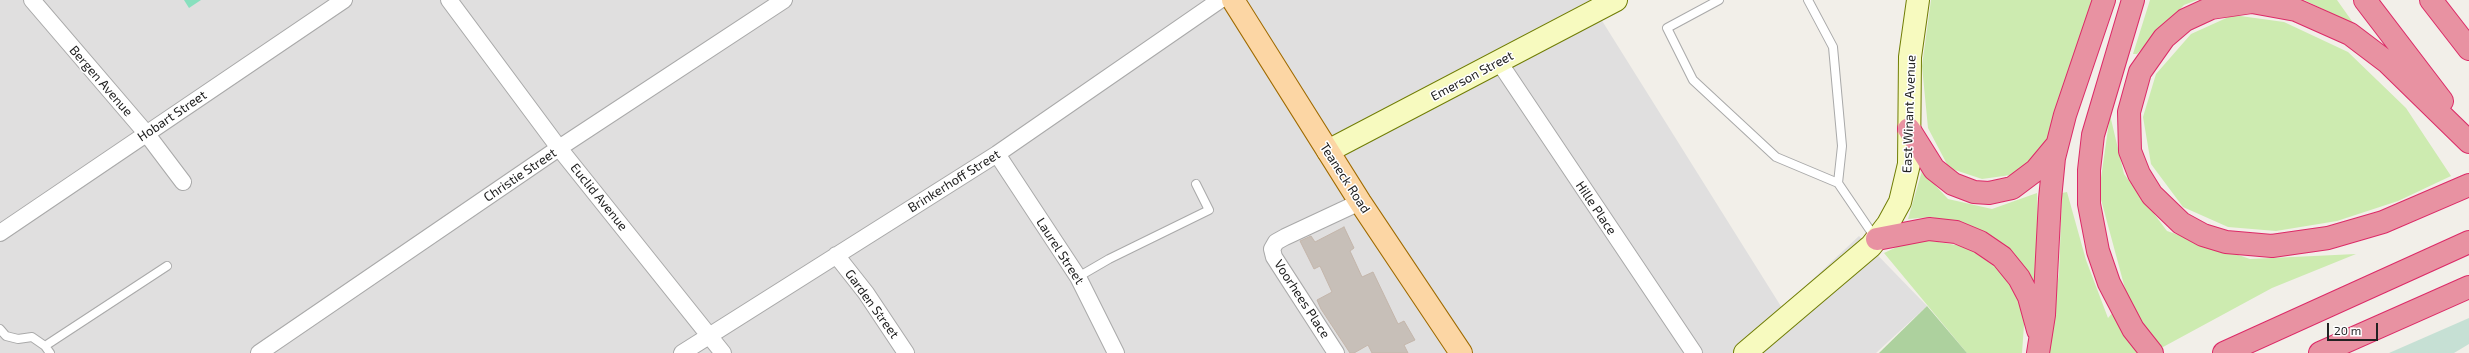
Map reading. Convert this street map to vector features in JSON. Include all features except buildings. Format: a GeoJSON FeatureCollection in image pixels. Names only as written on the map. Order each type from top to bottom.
{"type":"FeatureCollection","features":[{"type":"Feature","properties":{"kind":"highway"},"geometry":{"type":"LineString","coordinates":[[2039,347],[2044,315],[2051,186],[2057,145],[2104,0]]}},
{"type":"Feature","properties":{"kind":"highway"},"geometry":{"type":"LineString","coordinates":[[2133,0],[2098,114],[2090,152],[2088,187],[2091,221],[2103,268],[2124,314],[2152,353]]}},
{"type":"Feature","properties":{"kind":"highway"},"geometry":{"type":"LineString","coordinates":[[2365,0],[2469,136]]}},
{"type":"Feature","properties":{"kind":"highway"},"geometry":{"type":"LineString","coordinates":[[2431,0],[2469,49]]}},
{"type":"Feature","properties":{"kind":"highway"},"geometry":{"type":"LineString","coordinates":[[2469,142],[2387,62],[2350,34],[2296,10],[2252,2],[2211,8],[2185,20],[2164,38],[2140,72],[2129,112],[2130,151],[2139,174],[2152,195],[2181,223],[2203,235],[2226,242],[2272,246],[2328,238],[2383,222],[2469,185]]}},
{"type":"Feature","properties":{"kind":"highway"},"geometry":{"type":"LineString","coordinates":[[1909,130],[1934,169],[1954,184],[1974,192],[2001,192],[2021,183],[2036,170],[2057,145]]}},
{"type":"Feature","properties":{"kind":"highway"},"geometry":{"type":"LineString","coordinates":[[1877,239],[1929,229],[1956,232],[1980,242],[2002,257],[2019,278],[2032,308],[2039,347]]}},
{"type":"Feature","properties":{"kind":"highway"},"geometry":{"type":"LineString","coordinates":[[2224,353],[2469,242]]}},
{"type":"Feature","properties":{"kind":"highway"},"geometry":{"type":"LineString","coordinates":[[2320,353],[2469,287]]}},
{"type":"Feature","properties":{"kind":"main road","name":"Teaneck Road"},"geometry":{"type":"LineString","coordinates":[[1233,0],[1360,202],[1461,353]]}},
{"type":"Feature","properties":{"kind":"main road","name":"Emerson Street"},"geometry":{"type":"LineString","coordinates":[[1328,151],[1616,0]]}},
{"type":"Feature","properties":{"kind":"main road"},"geometry":{"type":"LineString","coordinates":[[1906,0],[1910,57]]}},
{"type":"Feature","properties":{"kind":"main road","name":"East Winant Avenue"},"geometry":{"type":"LineString","coordinates":[[1745,353],[1866,251],[1877,239],[1894,213],[1904,190],[1909,164],[1910,57],[1918,0]]}},
{"type":"Feature","properties":{"kind":"street","name":"Bergen Avenue"},"geometry":{"type":"LineString","coordinates":[[32,0],[146,134],[183,182]]}},
{"type":"Feature","properties":{"kind":"street","name":"Hobart Street"},"geometry":{"type":"LineString","coordinates":[[0,233],[344,0]]}},
{"type":"Feature","properties":{"kind":"street","name":"Euclid Avenue"},"geometry":{"type":"LineString","coordinates":[[449,0],[559,148],[724,353]]}},
{"type":"Feature","properties":{"kind":"street","name":"Christie Street"},"geometry":{"type":"LineString","coordinates":[[259,353],[559,148],[784,0]]}},
{"type":"Feature","properties":{"kind":"street","name":"Brinkerhoff Street"},"geometry":{"type":"LineString","coordinates":[[682,353],[709,334],[997,154],[1220,0]]}},
{"type":"Feature","properties":{"kind":"street","name":"Hille Place"},"geometry":{"type":"LineString","coordinates":[[1499,62],[1694,353]]}},
{"type":"Feature","properties":{"kind":"street","name":"Laurel Street"},"geometry":{"type":"LineString","coordinates":[[997,154],[1078,277],[1116,353]]}},
{"type":"Feature","properties":{"kind":"street","name":"Voorhees Place"},"geometry":{"type":"LineString","coordinates":[[1336,353],[1274,257],[1272,249],[1276,242],[1285,237],[1360,202]]}},
{"type":"Feature","properties":{"kind":"street","name":"Garden Street"},"geometry":{"type":"LineString","coordinates":[[836,255],[866,293],[906,353]]}},
{"type":"Feature","properties":{"kind":"lane"},"geometry":{"type":"LineString","coordinates":[[1719,0],[1667,28],[1693,80],[1776,157],[1838,183],[1877,239]]}},
{"type":"Feature","properties":{"kind":"lane"},"geometry":{"type":"LineString","coordinates":[[1808,0],[1832,47],[1842,146],[1838,183]]}},
{"type":"Feature","properties":{"kind":"lane"},"geometry":{"type":"LineString","coordinates":[[1078,277],[1109,259],[1209,210],[1196,184]]}},
{"type":"Feature","properties":{"kind":"lane"},"geometry":{"type":"LineString","coordinates":[[45,346],[167,266]]}},
{"type":"Feature","properties":{"kind":"lane"},"geometry":{"type":"LineString","coordinates":[[0,329],[6,336],[18,339],[32,337],[45,346],[50,353]]}},
{"type":"Feature","properties":{"kind":"shaded area"},"geometry":{"type":"Polygon","coordinates":[[[0,0],[1589,0],[1782,308],[1859,236],[1927,306],[1876,353],[0,353],[0,0]]]}},
{"type":"Feature","properties":{"kind":"green space"},"geometry":{"type":"Polygon","coordinates":[[[184,0],[201,0],[189,8],[184,0]]]}},
{"type":"Feature","properties":{"kind":"green space"},"geometry":{"type":"Polygon","coordinates":[[[1931,0],[2094,0],[2046,142],[2018,174],[1982,179],[1949,168],[1928,128],[1922,66],[1931,0]]]}},
{"type":"Feature","properties":{"kind":"green space"},"geometry":{"type":"Polygon","coordinates":[[[2150,0],[2197,0],[2184,5],[2137,54],[2133,54],[2150,0]]]}},
{"type":"Feature","properties":{"kind":"green space"},"geometry":{"type":"Polygon","coordinates":[[[2304,0],[2337,0],[2354,24],[2304,0]]]}},
{"type":"Feature","properties":{"kind":"green space"},"geometry":{"type":"Polygon","coordinates":[[[2233,15],[2284,22],[2348,52],[2406,108],[2451,176],[2398,201],[2337,221],[2276,231],[2228,227],[2183,207],[2151,164],[2143,117],[2156,74],[2191,34],[2233,15]]]}},
{"type":"Feature","properties":{"kind":"green space"},"geometry":{"type":"Polygon","coordinates":[[[2110,115],[2124,174],[2167,231],[2250,259],[2356,254],[2272,288],[2152,353],[2046,353],[2059,274],[2062,193],[2067,192],[2086,260],[2108,318],[2127,296],[2099,192],[2110,115]]]}},
{"type":"Feature","properties":{"kind":"green space"},"geometry":{"type":"Polygon","coordinates":[[[1922,171],[1948,199],[1992,209],[2037,193],[2040,292],[1967,226],[1931,217],[1908,219],[1922,171]]]}},
{"type":"Feature","properties":{"kind":"green space"},"geometry":{"type":"Polygon","coordinates":[[[1916,238],[1967,247],[2001,271],[2025,311],[2022,353],[1967,353],[1884,253],[1916,238]]]}},
{"type":"Feature","properties":{"kind":"green space"},"geometry":{"type":"Polygon","coordinates":[[[1927,306],[1967,353],[1879,353],[1927,306]]]}},
{"type":"Feature","properties":{"kind":"green space"},"geometry":{"type":"Polygon","coordinates":[[[2469,318],[2469,344],[2454,353],[2389,353],[2469,318]]]}}]}
